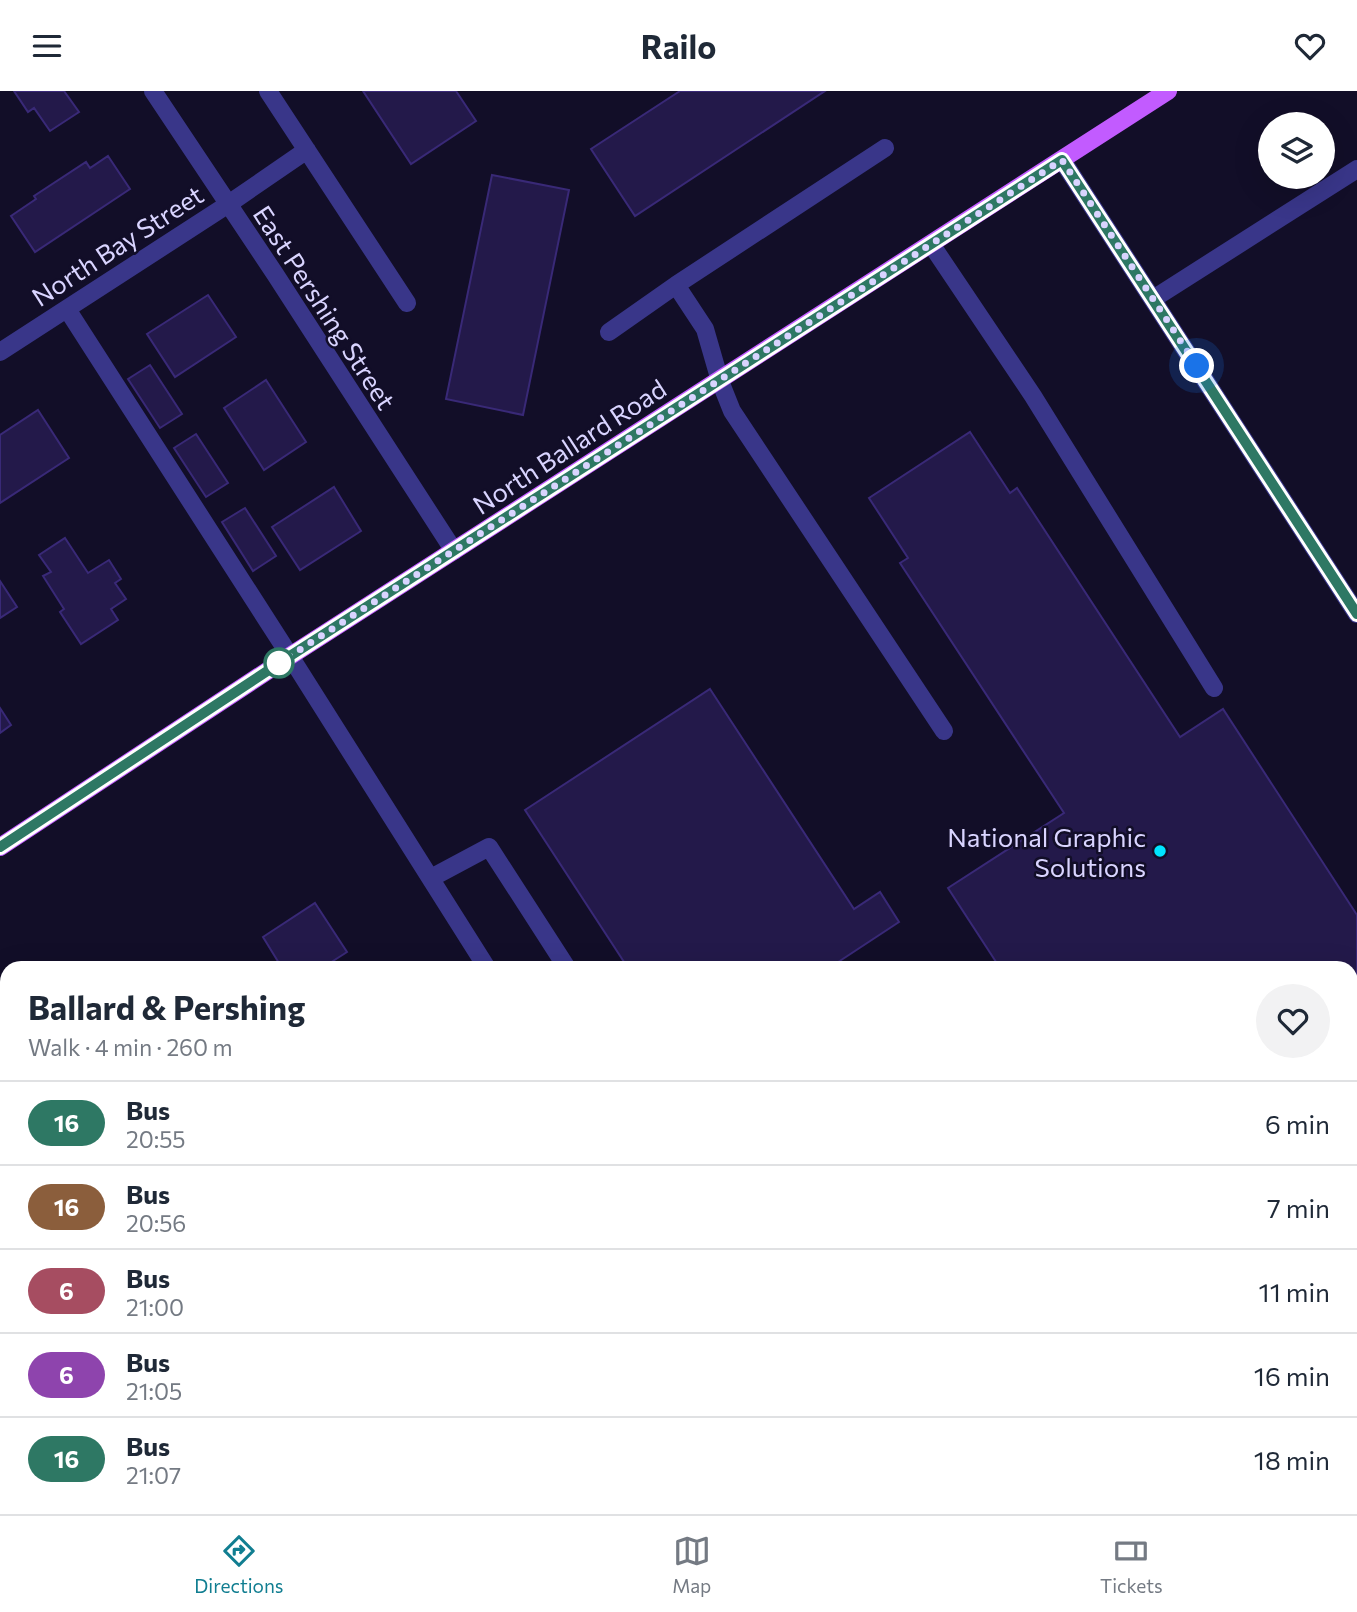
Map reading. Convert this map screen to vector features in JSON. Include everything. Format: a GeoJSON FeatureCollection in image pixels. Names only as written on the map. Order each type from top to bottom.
{"type":"FeatureCollection","features":[{"type":"Feature","properties":{"kind":"main road","name":"North Ballard Road"},"geometry":{"type":"LineString","coordinates":[[0,847],[290,656],[1168,91]]}},
{"type":"Feature","properties":{"kind":"street","name":"East Pershing Street"},"geometry":{"type":"LineString","coordinates":[[153,91],[454,551]]}},
{"type":"Feature","properties":{"kind":"street"},"geometry":{"type":"LineString","coordinates":[[268,91],[407,303]]}},
{"type":"Feature","properties":{"kind":"street"},"geometry":{"type":"LineString","coordinates":[[609,332],[885,148]]}},
{"type":"Feature","properties":{"kind":"street","name":"North Bay Street"},"geometry":{"type":"LineString","coordinates":[[0,352],[307,150]]}},
{"type":"Feature","properties":{"kind":"street"},"geometry":{"type":"LineString","coordinates":[[1062,160],[1357,614]]}},
{"type":"Feature","properties":{"kind":"street"},"geometry":{"type":"LineString","coordinates":[[1153,299],[1357,169]]}},
{"type":"Feature","properties":{"kind":"street"},"geometry":{"type":"LineString","coordinates":[[930,244],[1033,396],[1214,688]]}},
{"type":"Feature","properties":{"kind":"street"},"geometry":{"type":"LineString","coordinates":[[676,285],[705,329],[732,411],[944,731]]}},
{"type":"Feature","properties":{"kind":"street"},"geometry":{"type":"LineString","coordinates":[[66,309],[484,961]]}},
{"type":"Feature","properties":{"kind":"street"},"geometry":{"type":"LineString","coordinates":[[431,878],[489,847],[562,961]]}},
{"type":"Feature","properties":{"kind":"building"},"geometry":{"type":"Polygon","coordinates":[[[14,91],[64,91],[79,112],[50,131],[34,108],[28,112],[14,91]]]}},
{"type":"Feature","properties":{"kind":"building"},"geometry":{"type":"Polygon","coordinates":[[[363,91],[456,91],[476,121],[411,164],[363,91]]]}},
{"type":"Feature","properties":{"kind":"building"},"geometry":{"type":"Polygon","coordinates":[[[680,91],[825,91],[635,216],[591,149],[680,91]]]}},
{"type":"Feature","properties":{"kind":"building"},"geometry":{"type":"Polygon","coordinates":[[[108,156],[130,189],[35,252],[11,216],[36,199],[34,196],[86,162],[90,168],[108,156]]]}},
{"type":"Feature","properties":{"kind":"building"},"geometry":{"type":"Polygon","coordinates":[[[492,175],[569,190],[523,415],[446,399],[492,175]]]}},
{"type":"Feature","properties":{"kind":"building"},"geometry":{"type":"Polygon","coordinates":[[[208,295],[236,337],[175,377],[147,334],[208,295]]]}},
{"type":"Feature","properties":{"kind":"building"},"geometry":{"type":"Polygon","coordinates":[[[150,365],[182,414],[160,428],[128,379],[150,365]]]}},
{"type":"Feature","properties":{"kind":"building"},"geometry":{"type":"Polygon","coordinates":[[[266,380],[306,442],[264,470],[224,408],[266,380]]]}},
{"type":"Feature","properties":{"kind":"building"},"geometry":{"type":"Polygon","coordinates":[[[38,410],[69,458],[0,503],[0,435],[38,410]]]}},
{"type":"Feature","properties":{"kind":"building","name":"National Graphic Solutions"},"geometry":{"type":"Polygon","coordinates":[[[970,432],[1010,493],[1017,488],[1180,737],[1223,709],[1357,915],[1357,961],[995,961],[948,888],[1064,813],[900,563],[908,558],[869,498],[970,432]]]}},
{"type":"Feature","properties":{"kind":"building"},"geometry":{"type":"Polygon","coordinates":[[[196,434],[228,483],[206,497],[174,448],[196,434]]]}},
{"type":"Feature","properties":{"kind":"building"},"geometry":{"type":"Polygon","coordinates":[[[334,487],[361,531],[300,570],[272,527],[334,487]]]}},
{"type":"Feature","properties":{"kind":"building"},"geometry":{"type":"Polygon","coordinates":[[[245,508],[276,556],[253,571],[222,522],[245,508]]]}},
{"type":"Feature","properties":{"kind":"building"},"geometry":{"type":"Polygon","coordinates":[[[65,538],[88,573],[109,560],[121,579],[115,583],[126,599],[111,609],[118,620],[81,644],[60,612],[64,609],[43,576],[51,572],[39,555],[65,538]]]}},
{"type":"Feature","properties":{"kind":"building"},"geometry":{"type":"Polygon","coordinates":[[[0,581],[17,607],[0,618],[0,581]]]}},
{"type":"Feature","properties":{"kind":"building"},"geometry":{"type":"Polygon","coordinates":[[[710,689],[854,909],[880,892],[899,922],[840,961],[623,961],[525,810],[710,689]]]}},
{"type":"Feature","properties":{"kind":"building"},"geometry":{"type":"Polygon","coordinates":[[[0,708],[11,725],[0,733],[0,708]]]}},
{"type":"Feature","properties":{"kind":"building"},"geometry":{"type":"Polygon","coordinates":[[[315,903],[347,952],[333,961],[278,961],[263,937],[315,903]]]}},
{"type":"Feature","properties":{"kind":"bus line","name":"16"},"geometry":{"type":"LineString","coordinates":[[0,847],[290,656],[1062,160],[1357,614]]}},
{"type":"Feature","properties":{"kind":"place","name":"National Graphic Solutions"},"geometry":{"type":"Point","coordinates":[1160,851]}},
{"type":"Feature","properties":{"kind":"route"},"geometry":{"type":"LineString","coordinates":[[279,663],[1062,160],[1197,366]]}}]}
